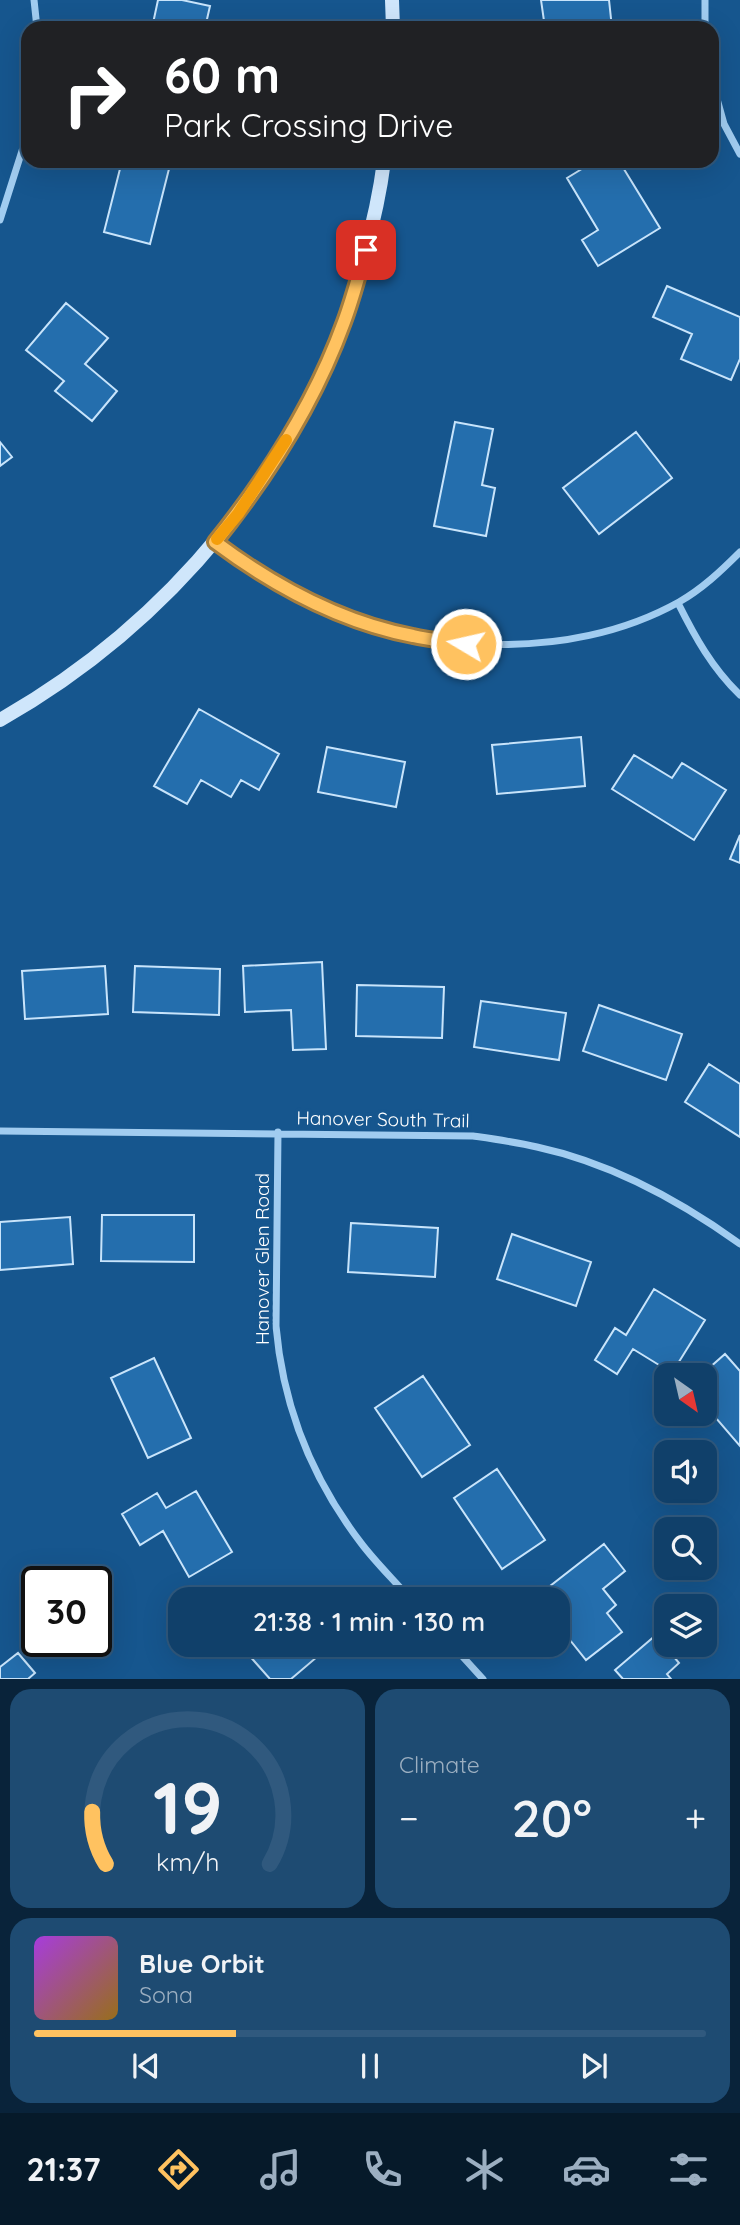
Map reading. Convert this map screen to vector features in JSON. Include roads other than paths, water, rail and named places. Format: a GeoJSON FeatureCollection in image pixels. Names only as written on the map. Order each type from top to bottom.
{"type":"FeatureCollection","features":[{"type":"Feature","properties":{"kind":"street"},"geometry":{"type":"LineString","coordinates":[[34,0],[36,21]]}},
{"type":"Feature","properties":{"kind":"street"},"geometry":{"type":"LineString","coordinates":[[392,0],[393,21]]}},
{"type":"Feature","properties":{"kind":"street"},"geometry":{"type":"LineString","coordinates":[[705,0],[705,21]]}},
{"type":"Feature","properties":{"kind":"street"},"geometry":{"type":"LineString","coordinates":[[719,106],[724,124],[740,154]]}},
{"type":"Feature","properties":{"kind":"street"},"geometry":{"type":"LineString","coordinates":[[0,220],[21,158]]}},
{"type":"Feature","properties":{"kind":"street"},"geometry":{"type":"LineString","coordinates":[[0,720],[77,671],[137,622],[188,572],[238,514],[275,459],[314,392],[344,322],[366,250],[383,168]]}},
{"type":"Feature","properties":{"kind":"street"},"geometry":{"type":"LineString","coordinates":[[215,542],[248,566],[304,599],[357,621],[412,636],[466,644],[542,643],[627,624],[678,603],[714,578],[740,552]]}},
{"type":"Feature","properties":{"kind":"street"},"geometry":{"type":"LineString","coordinates":[[678,603],[696,640],[722,677],[740,695]]}},
{"type":"Feature","properties":{"kind":"street","name":"Hanover South Trail"},"geometry":{"type":"LineString","coordinates":[[0,1131],[473,1136],[538,1147],[602,1166],[646,1186],[704,1218],[740,1244]]}},
{"type":"Feature","properties":{"kind":"street","name":"Hanover Glen Road"},"geometry":{"type":"LineString","coordinates":[[278,1132],[276,1326],[289,1406],[309,1458],[332,1502],[362,1545],[399,1587]]}},
{"type":"Feature","properties":{"kind":"street"},"geometry":{"type":"LineString","coordinates":[[463,1657],[483,1679]]}}]}
